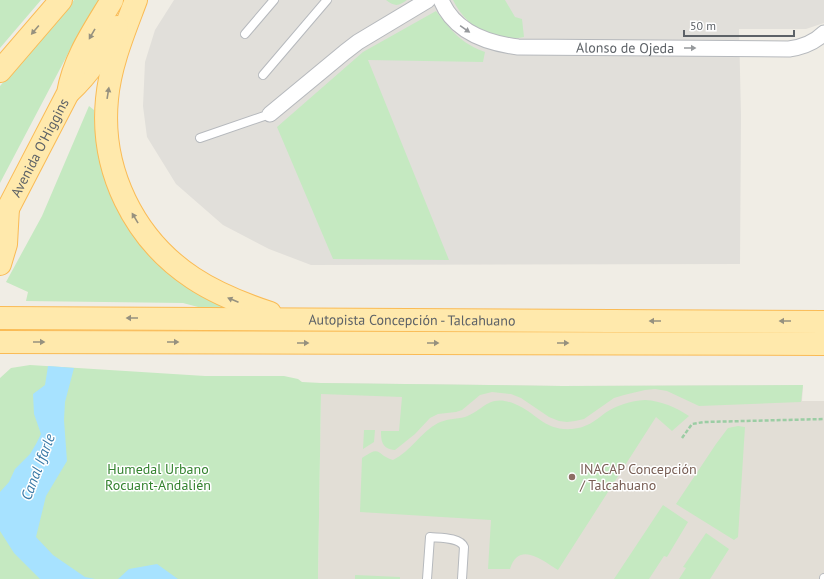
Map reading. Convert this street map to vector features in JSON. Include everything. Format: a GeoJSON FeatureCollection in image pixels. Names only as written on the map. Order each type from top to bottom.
{"type":"FeatureCollection","features":[{"type":"Feature","properties":{"kind":"main road"},"geometry":{"type":"LineString","coordinates":[[0,71],[60,0]]}},
{"type":"Feature","properties":{"kind":"main road","name":"Avenida O'Higgins"},"geometry":{"type":"LineString","coordinates":[[4,216],[68,93],[79,56],[112,0]]}},
{"type":"Feature","properties":{"kind":"main road"},"geometry":{"type":"LineString","coordinates":[[135,0],[125,28],[110,81],[106,114],[107,137],[111,162],[118,186],[126,203],[148,238],[162,253],[193,278],[227,297],[249,306],[273,314],[297,319]]}},
{"type":"Feature","properties":{"kind":"main road","name":"Avenida O'Higgins"},"geometry":{"type":"LineString","coordinates":[[68,93],[94,65],[135,0]]}},
{"type":"Feature","properties":{"kind":"main road"},"geometry":{"type":"LineString","coordinates":[[0,264],[6,244],[4,216]]}},
{"type":"Feature","properties":{"kind":"main road","name":"Autopista Concepción - Talcahuano"},"geometry":{"type":"LineString","coordinates":[[0,318],[824,322]]}},
{"type":"Feature","properties":{"kind":"main road","name":"Autopista Concepción - Talcahuano"},"geometry":{"type":"LineString","coordinates":[[0,342],[824,344]]}},
{"type":"Feature","properties":{"kind":"street"},"geometry":{"type":"LineString","coordinates":[[270,114],[353,45],[428,0]]}},
{"type":"Feature","properties":{"kind":"street","name":"Alonso de Ojeda"},"geometry":{"type":"LineString","coordinates":[[441,0],[448,14],[464,30],[488,41],[518,47],[789,49],[810,44],[824,33]]}},
{"type":"Feature","properties":{"kind":"lane"},"geometry":{"type":"LineString","coordinates":[[245,34],[274,0]]}},
{"type":"Feature","properties":{"kind":"lane"},"geometry":{"type":"LineString","coordinates":[[263,75],[327,0]]}},
{"type":"Feature","properties":{"kind":"lane"},"geometry":{"type":"LineString","coordinates":[[200,138],[270,114]]}},
{"type":"Feature","properties":{"kind":"lane"},"geometry":{"type":"LineString","coordinates":[[427,579],[430,537],[457,540],[462,543],[464,547],[462,579]]}},
{"type":"Feature","properties":{"kind":"path"},"geometry":{"type":"LineString","coordinates":[[682,438],[692,424],[704,422],[824,419]]}},
{"type":"Feature","properties":{"kind":"shaded area"},"geometry":{"type":"Polygon","coordinates":[[[174,0],[824,0],[824,23],[806,29],[739,29],[741,115],[740,264],[311,265],[269,249],[223,225],[176,184],[147,137],[143,106],[145,62],[155,30],[174,0]]]}},
{"type":"Feature","properties":{"kind":"shaded area","name":"INACAP Concepción / Talcahuano"},"geometry":{"type":"Polygon","coordinates":[[[321,383],[562,386],[803,385],[802,401],[824,401],[824,579],[318,579],[321,383]]]}},
{"type":"Feature","properties":{"kind":"green space"},"geometry":{"type":"Polygon","coordinates":[[[0,0],[41,0],[0,48],[0,0]]]}},
{"type":"Feature","properties":{"kind":"green space"},"geometry":{"type":"Polygon","coordinates":[[[74,0],[100,0],[71,48],[0,183],[0,86],[74,0]]]}},
{"type":"Feature","properties":{"kind":"green space"},"geometry":{"type":"Polygon","coordinates":[[[386,0],[407,0],[402,4],[397,5],[386,0]]]}},
{"type":"Feature","properties":{"kind":"green space"},"geometry":{"type":"Polygon","coordinates":[[[453,0],[505,0],[515,17],[522,19],[524,37],[513,39],[497,38],[481,31],[462,14],[453,0]]]}},
{"type":"Feature","properties":{"kind":"green space"},"geometry":{"type":"Polygon","coordinates":[[[436,11],[457,36],[469,45],[485,52],[483,62],[368,60],[449,260],[333,259],[277,127],[363,52],[436,11]]]}},
{"type":"Feature","properties":{"kind":"green space"},"geometry":{"type":"Polygon","coordinates":[[[89,106],[94,110],[95,130],[99,155],[110,187],[226,306],[225,309],[198,307],[183,303],[26,301],[28,292],[6,282],[42,216],[89,106]]]}},
{"type":"Feature","properties":{"kind":"green space","name":"Humedal Urbano Rocuant-Andalién"},"geometry":{"type":"Polygon","coordinates":[[[30,365],[205,376],[284,376],[298,379],[302,382],[321,383],[562,386],[803,385],[801,402],[699,406],[667,391],[655,389],[645,390],[614,398],[584,419],[567,422],[549,417],[521,398],[511,394],[492,392],[480,395],[462,410],[438,414],[430,418],[415,434],[395,450],[387,448],[383,444],[381,431],[399,431],[402,397],[321,394],[318,579],[0,579],[0,378],[11,368],[30,365]]]}},
{"type":"Feature","properties":{"kind":"green space"},"geometry":{"type":"Polygon","coordinates":[[[499,400],[515,404],[547,424],[562,429],[572,429],[590,424],[610,410],[629,402],[645,400],[668,405],[689,416],[672,431],[656,417],[558,570],[539,558],[525,554],[514,560],[510,569],[488,569],[491,520],[360,512],[362,458],[376,451],[393,460],[405,452],[426,431],[438,423],[465,417],[493,401],[499,400]]]}},
{"type":"Feature","properties":{"kind":"green space"},"geometry":{"type":"Polygon","coordinates":[[[738,426],[745,427],[738,537],[734,540],[676,504],[728,428],[738,426]]]}},
{"type":"Feature","properties":{"kind":"green space"},"geometry":{"type":"Polygon","coordinates":[[[364,430],[375,430],[374,442],[363,449],[364,430]]]}},
{"type":"Feature","properties":{"kind":"green space"},"geometry":{"type":"Polygon","coordinates":[[[663,505],[688,522],[667,557],[664,556],[649,579],[614,579],[663,505]]]}},
{"type":"Feature","properties":{"kind":"green space"},"geometry":{"type":"Polygon","coordinates":[[[706,533],[729,549],[710,579],[679,579],[686,568],[683,567],[706,533]]]}},
{"type":"Feature","properties":{"kind":"green space"},"geometry":{"type":"Polygon","coordinates":[[[355,575],[400,577],[400,579],[355,579],[355,575]]]}},
{"type":"Feature","properties":{"kind":"water","name":"Canal Ifarle"},"geometry":{"type":"Polygon","coordinates":[[[48,366],[74,368],[65,402],[64,420],[67,461],[46,496],[36,537],[53,555],[85,577],[95,579],[40,579],[14,553],[0,531],[0,492],[9,482],[15,469],[30,454],[41,434],[34,414],[33,394],[45,385],[48,366]]]}},
{"type":"Feature","properties":{"kind":"water"},"geometry":{"type":"Polygon","coordinates":[[[157,564],[178,579],[118,579],[129,569],[157,564]]]}},
{"type":"Feature","properties":{"kind":"place","name":"INACAP Concepción / Talcahuano"},"geometry":{"type":"Point","coordinates":[572,477]}}]}
